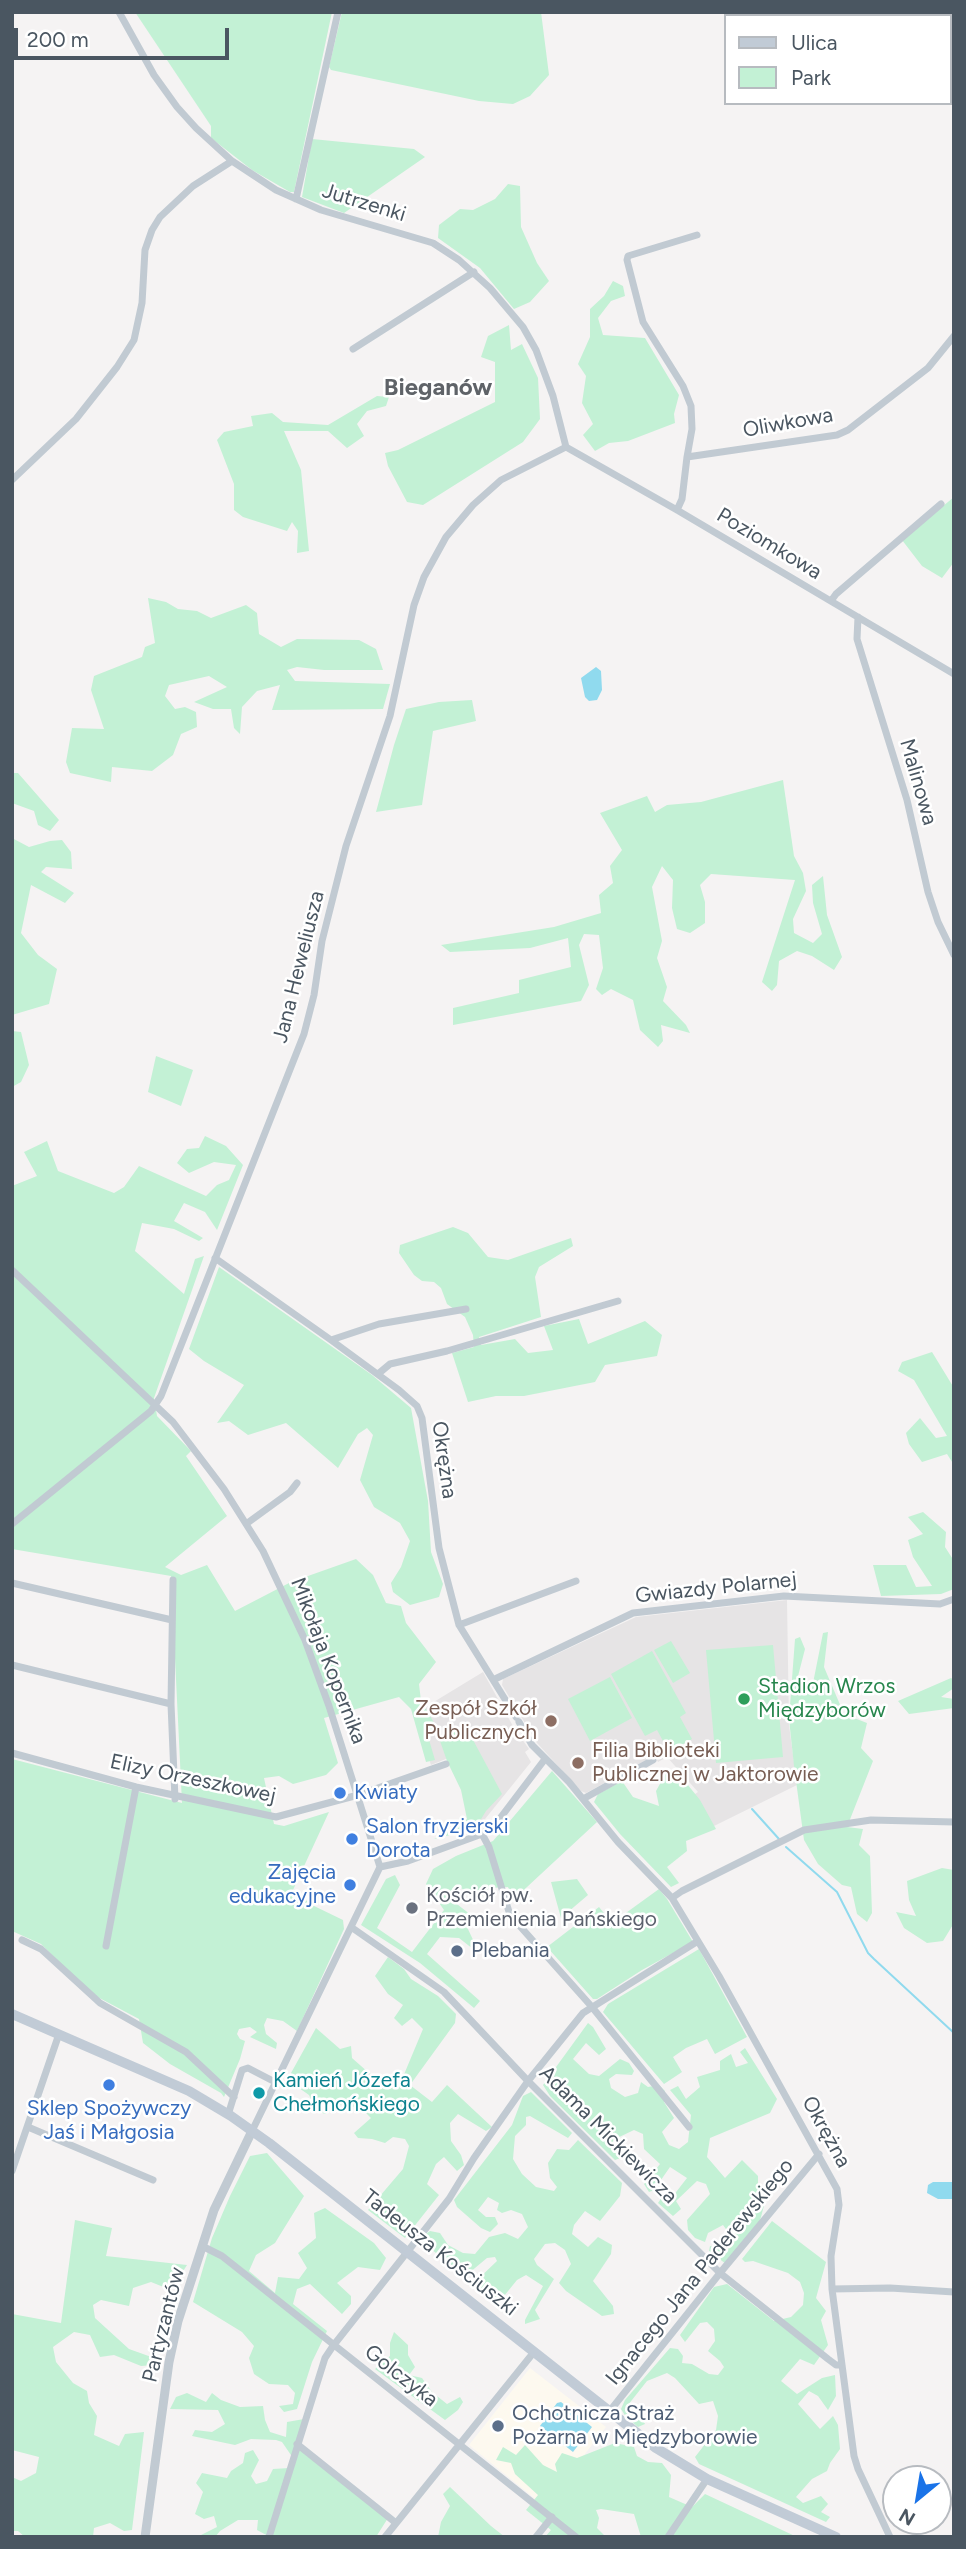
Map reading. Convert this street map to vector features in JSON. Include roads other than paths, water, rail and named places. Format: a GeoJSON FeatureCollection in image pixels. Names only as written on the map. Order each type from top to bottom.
{"type":"FeatureCollection","features":[{"type":"Feature","properties":{"kind":"main road","name":"Tadeusza Kościuszki"},"geometry":{"type":"LineString","coordinates":[[12,2014],[189,2091],[228,2115],[408,2252],[656,2448],[707,2479],[836,2537]]}},
{"type":"Feature","properties":{"kind":"street","name":"Jutrzenki"},"geometry":{"type":"LineString","coordinates":[[120,12],[154,75],[177,107],[232,161],[296,199],[334,214],[433,243],[474,272],[512,314],[536,350],[554,396],[566,447]]}},
{"type":"Feature","properties":{"kind":"street"},"geometry":{"type":"LineString","coordinates":[[296,199],[338,12]]}},
{"type":"Feature","properties":{"kind":"street"},"geometry":{"type":"LineString","coordinates":[[12,480],[76,419],[117,367],[134,340],[142,303],[145,250],[160,216],[193,186],[232,161]]}},
{"type":"Feature","properties":{"kind":"street"},"geometry":{"type":"LineString","coordinates":[[677,510],[682,499],[692,429],[691,406],[683,386],[643,322],[626,260],[628,256],[697,235]]}},
{"type":"Feature","properties":{"kind":"street"},"geometry":{"type":"LineString","coordinates":[[353,349],[474,272]]}},
{"type":"Feature","properties":{"kind":"street","name":"Oliwkowa"},"geometry":{"type":"LineString","coordinates":[[687,457],[837,435],[848,430],[928,368],[954,337]]}},
{"type":"Feature","properties":{"kind":"street","name":"Poziomkowa"},"geometry":{"type":"LineString","coordinates":[[566,447],[954,674]]}},
{"type":"Feature","properties":{"kind":"street","name":"Jana Heweliusza"},"geometry":{"type":"LineString","coordinates":[[12,1524],[156,1405],[304,1034],[314,995],[322,941],[346,846],[390,716],[414,605],[424,576],[446,537],[473,505],[500,480],[566,447]]}},
{"type":"Feature","properties":{"kind":"street"},"geometry":{"type":"LineString","coordinates":[[831,601],[941,504]]}},
{"type":"Feature","properties":{"kind":"street","name":"Malinowa"},"geometry":{"type":"LineString","coordinates":[[858,617],[856,639],[907,800],[928,892],[954,956]]}},
{"type":"Feature","properties":{"kind":"street","name":"Okrężna"},"geometry":{"type":"LineString","coordinates":[[215,1258],[378,1374],[417,1406],[422,1418],[439,1548],[459,1625],[471,1647],[495,1679],[533,1745],[672,1899],[819,2154],[839,2197],[831,2256],[832,2289],[858,2469],[890,2537]]}},
{"type":"Feature","properties":{"kind":"street","name":"Mikołaja Kopernika"},"geometry":{"type":"LineString","coordinates":[[12,1270],[156,1405],[199,1454],[246,1524],[279,1581],[305,1640],[380,1867]]}},
{"type":"Feature","properties":{"kind":"street"},"geometry":{"type":"LineString","coordinates":[[378,1374],[390,1364],[458,1348],[618,1301]]}},
{"type":"Feature","properties":{"kind":"street"},"geometry":{"type":"LineString","coordinates":[[331,1340],[379,1325],[467,1309]]}},
{"type":"Feature","properties":{"kind":"street"},"geometry":{"type":"LineString","coordinates":[[246,1524],[290,1492],[297,1483]]}},
{"type":"Feature","properties":{"kind":"street"},"geometry":{"type":"LineString","coordinates":[[173,1580],[171,1704],[175,1798]]}},
{"type":"Feature","properties":{"kind":"street"},"geometry":{"type":"LineString","coordinates":[[459,1625],[576,1581]]}},
{"type":"Feature","properties":{"kind":"street"},"geometry":{"type":"LineString","coordinates":[[12,1583],[172,1620]]}},
{"type":"Feature","properties":{"kind":"street","name":"Gwiazdy Polarnej"},"geometry":{"type":"LineString","coordinates":[[495,1679],[633,1613],[784,1596],[940,1604],[954,1599]]}},
{"type":"Feature","properties":{"kind":"street"},"geometry":{"type":"LineString","coordinates":[[12,1665],[171,1704]]}},
{"type":"Feature","properties":{"kind":"street","name":"Elizy Orzeszkowej"},"geometry":{"type":"LineString","coordinates":[[12,1753],[175,1798],[276,1817],[358,1795],[446,1763]]}},
{"type":"Feature","properties":{"kind":"street"},"geometry":{"type":"LineString","coordinates":[[252,2131],[380,1867],[408,1861],[482,1834],[498,1821],[545,1759]]}},
{"type":"Feature","properties":{"kind":"street"},"geometry":{"type":"LineString","coordinates":[[583,1798],[653,1760]]}},
{"type":"Feature","properties":{"kind":"street"},"geometry":{"type":"LineString","coordinates":[[106,1946],[136,1787]]}},
{"type":"Feature","properties":{"kind":"street"},"geometry":{"type":"LineString","coordinates":[[672,1899],[682,1891],[804,1830],[871,1820],[954,1822]]}},
{"type":"Feature","properties":{"kind":"street"},"geometry":{"type":"LineString","coordinates":[[482,1834],[489,1847],[510,1915],[592,2007],[689,2127]]}},
{"type":"Feature","properties":{"kind":"street","name":"Adama Mickiewicza"},"geometry":{"type":"LineString","coordinates":[[352,1927],[444,1992],[528,2081],[719,2273],[836,2365],[842,2365]]}},
{"type":"Feature","properties":{"kind":"street"},"geometry":{"type":"LineString","coordinates":[[22,1940],[41,1949],[100,2003],[186,2052],[234,2097]]}},
{"type":"Feature","properties":{"kind":"street"},"geometry":{"type":"LineString","coordinates":[[269,2537],[325,2358],[333,2346],[449,2199],[528,2081],[583,2013],[698,1941]]}},
{"type":"Feature","properties":{"kind":"street"},"geometry":{"type":"LineString","coordinates":[[12,2171],[16,2148],[28,2127],[59,2034]]}},
{"type":"Feature","properties":{"kind":"street"},"geometry":{"type":"LineString","coordinates":[[228,2115],[242,2070],[248,2068],[275,2082]]}},
{"type":"Feature","properties":{"kind":"street"},"geometry":{"type":"LineString","coordinates":[[28,2127],[153,2180]]}},
{"type":"Feature","properties":{"kind":"street","name":"Partyzantów"},"geometry":{"type":"LineString","coordinates":[[145,2537],[169,2362],[178,2321],[215,2210],[252,2131]]}},
{"type":"Feature","properties":{"kind":"street","name":"Ignacego Jana Paderewskiego"},"geometry":{"type":"LineString","coordinates":[[609,2412],[719,2273],[819,2154]]}},
{"type":"Feature","properties":{"kind":"street","name":"Golczyka"},"geometry":{"type":"LineString","coordinates":[[202,2246],[222,2256],[576,2537]]}},
{"type":"Feature","properties":{"kind":"street"},"geometry":{"type":"LineString","coordinates":[[832,2289],[890,2288],[954,2292]]}},
{"type":"Feature","properties":{"kind":"street"},"geometry":{"type":"LineString","coordinates":[[386,2537],[534,2352]]}},
{"type":"Feature","properties":{"kind":"street"},"geometry":{"type":"LineString","coordinates":[[297,2444],[396,2523]]}},
{"type":"Feature","properties":{"kind":"street"},"geometry":{"type":"LineString","coordinates":[[668,2537],[707,2479]]}},
{"type":"Feature","properties":{"kind":"street"},"geometry":{"type":"LineString","coordinates":[[536,2537],[552,2517]]}},
{"type":"Feature","properties":{"kind":"water"},"geometry":{"type":"Polygon","coordinates":[[[596,667],[601,671],[602,690],[597,700],[589,701],[585,697],[581,678],[596,667]]]}},
{"type":"Feature","properties":{"kind":"water"},"geometry":{"type":"Polygon","coordinates":[[[933,2182],[954,2182],[954,2199],[938,2199],[927,2193],[928,2185],[933,2182]]]}},
{"type":"Feature","properties":{"kind":"water"},"geometry":{"type":"Polygon","coordinates":[[[561,2402],[592,2427],[573,2452],[540,2426],[557,2403],[561,2402]]]}},
{"type":"Feature","properties":{"kind":"waterway"},"geometry":{"type":"LineString","coordinates":[[752,1809],[779,1839]]}},
{"type":"Feature","properties":{"kind":"waterway"},"geometry":{"type":"LineString","coordinates":[[786,1847],[837,1892],[868,1953],[954,2033]]}},
{"type":"Feature","properties":{"kind":"place","name":"Stadion Wrzos Międzyborów"},"geometry":{"type":"Point","coordinates":[744,1699]}},
{"type":"Feature","properties":{"kind":"place","name":"Zespół Szkół Publicznych"},"geometry":{"type":"Point","coordinates":[551,1721]}},
{"type":"Feature","properties":{"kind":"place","name":"Filia Biblioteki Publicznej w Jaktorowie"},"geometry":{"type":"Point","coordinates":[578,1763]}},
{"type":"Feature","properties":{"kind":"place","name":"Kwiaty"},"geometry":{"type":"Point","coordinates":[340,1793]}},
{"type":"Feature","properties":{"kind":"place","name":"Salon fryzjerski Dorota"},"geometry":{"type":"Point","coordinates":[352,1839]}},
{"type":"Feature","properties":{"kind":"place","name":"Zajęcia edukacyjne"},"geometry":{"type":"Point","coordinates":[350,1885]}},
{"type":"Feature","properties":{"kind":"place","name":"Kościół pw. Przemienienia Pańskiego"},"geometry":{"type":"Point","coordinates":[412,1908]}},
{"type":"Feature","properties":{"kind":"place","name":"Plebania"},"geometry":{"type":"Point","coordinates":[457,1951]}},
{"type":"Feature","properties":{"kind":"place","name":"Sklep Spożywczy Jaś i Małgosia"},"geometry":{"type":"Point","coordinates":[109,2085]}},
{"type":"Feature","properties":{"kind":"place","name":"Kamień Józefa Chełmońskiego"},"geometry":{"type":"Point","coordinates":[259,2093]}},
{"type":"Feature","properties":{"kind":"place","name":"Ochotnicza Straż Pożarna w Międzyborowie"},"geometry":{"type":"Point","coordinates":[498,2426]}},
{"type":"Feature","properties":{"kind":"district","name":"Bieganów"},"geometry":{"type":"Point","coordinates":[438,388]}}]}
